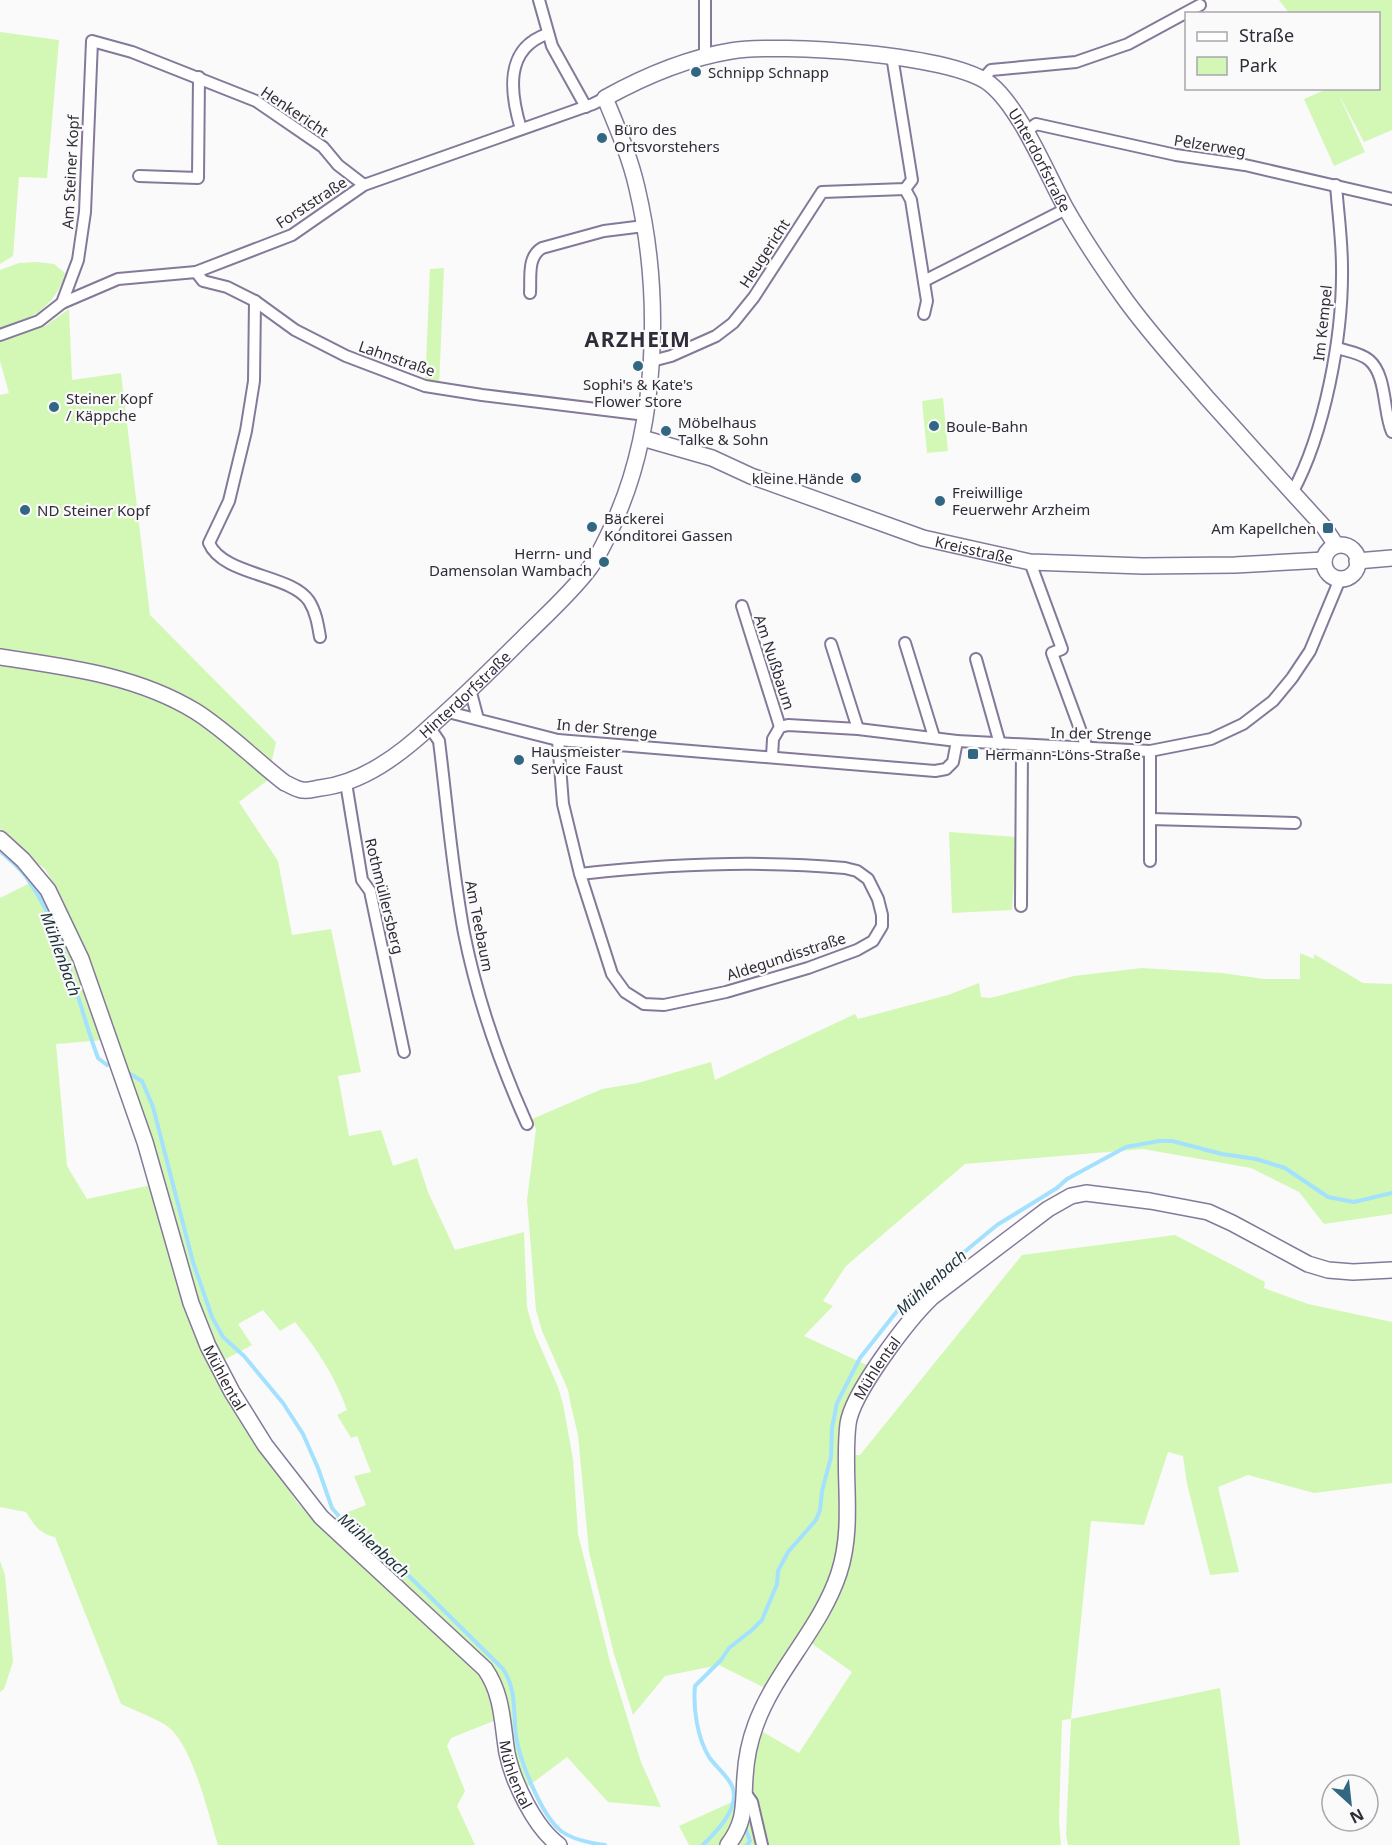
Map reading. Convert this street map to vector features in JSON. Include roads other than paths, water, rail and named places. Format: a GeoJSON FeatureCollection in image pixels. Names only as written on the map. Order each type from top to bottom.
{"type":"FeatureCollection","features":[{"type":"Feature","properties":{"kind":"street"},"geometry":{"type":"LineString","coordinates":[[539,0],[557,57],[586,107]]}},
{"type":"Feature","properties":{"kind":"street"},"geometry":{"type":"LineString","coordinates":[[705,0],[705,58]]}},
{"type":"Feature","properties":{"kind":"street"},"geometry":{"type":"LineString","coordinates":[[1186,12],[1200,4]]}},
{"type":"Feature","properties":{"kind":"street"},"geometry":{"type":"LineString","coordinates":[[982,80],[992,70],[1076,62],[1128,44],[1185,12]]}},
{"type":"Feature","properties":{"kind":"street"},"geometry":{"type":"LineString","coordinates":[[521,129],[515,100],[513,74],[515,62],[526,47],[536,39],[548,34]]}},
{"type":"Feature","properties":{"kind":"street","name":"Henkericht"},"geometry":{"type":"LineString","coordinates":[[92,41],[132,52],[256,100],[323,147],[338,165],[364,185]]}},
{"type":"Feature","properties":{"kind":"street","name":"Am Steiner Kopf"},"geometry":{"type":"LineString","coordinates":[[62,303],[78,260],[85,212],[92,41]]}},
{"type":"Feature","properties":{"kind":"street","name":"Unterdorfstraße"},"geometry":{"type":"LineString","coordinates":[[605,98],[668,69],[729,51],[768,48],[892,56],[954,68],[982,80],[1004,99],[1026,132],[1066,209],[1100,262],[1154,337],[1324,528],[1336,545]]}},
{"type":"Feature","properties":{"kind":"street"},"geometry":{"type":"LineString","coordinates":[[892,56],[912,180],[905,189],[911,200],[924,281],[927,301],[924,314]]}},
{"type":"Feature","properties":{"kind":"street"},"geometry":{"type":"LineString","coordinates":[[139,176],[198,178],[199,77]]}},
{"type":"Feature","properties":{"kind":"street","name":"Forststraße"},"geometry":{"type":"LineString","coordinates":[[0,334],[39,321],[62,303],[124,277],[196,272],[292,236],[364,185],[586,107],[605,98]]}},
{"type":"Feature","properties":{"kind":"street","name":"Hinterdorfstraße"},"geometry":{"type":"LineString","coordinates":[[0,657],[84,669],[128,681],[162,694],[195,711],[285,783],[302,790],[346,783],[377,767],[404,750],[448,712],[570,592],[591,567],[621,509],[631,483],[646,415],[652,361],[651,286],[644,226],[632,168],[605,98]]}},
{"type":"Feature","properties":{"kind":"street","name":"Pelzerweg"},"geometry":{"type":"LineString","coordinates":[[1026,132],[1036,124],[1176,155],[1215,159],[1392,199]]}},
{"type":"Feature","properties":{"kind":"street","name":"Im Kempel"},"geometry":{"type":"LineString","coordinates":[[1292,493],[1302,475],[1313,442],[1327,396],[1337,348],[1342,267],[1336,185]]}},
{"type":"Feature","properties":{"kind":"street","name":"Heugericht"},"geometry":{"type":"LineString","coordinates":[[652,361],[670,356],[716,336],[733,323],[754,297],[822,192],[905,189]]}},
{"type":"Feature","properties":{"kind":"street"},"geometry":{"type":"LineString","coordinates":[[924,281],[1066,209]]}},
{"type":"Feature","properties":{"kind":"street"},"geometry":{"type":"LineString","coordinates":[[530,293],[531,261],[533,255],[542,248],[597,232],[644,226]]}},
{"type":"Feature","properties":{"kind":"street","name":"Lahnstraße"},"geometry":{"type":"LineString","coordinates":[[196,272],[203,281],[227,287],[255,301],[295,330],[346,356],[425,386],[646,415]]}},
{"type":"Feature","properties":{"kind":"street"},"geometry":{"type":"LineString","coordinates":[[255,301],[254,381],[246,430],[229,501],[209,543],[213,553],[225,561],[297,591],[308,599],[314,610],[320,637]]}},
{"type":"Feature","properties":{"kind":"street"},"geometry":{"type":"LineString","coordinates":[[1337,348],[1367,358],[1372,364],[1379,376],[1392,432]]}},
{"type":"Feature","properties":{"kind":"street","name":"Kreisstraße"},"geometry":{"type":"LineString","coordinates":[[642,438],[712,458],[751,476],[923,538],[1030,562],[1143,566],[1236,566],[1324,560]]}},
{"type":"Feature","properties":{"kind":"street"},"geometry":{"type":"LineString","coordinates":[[1336,545],[1350,548],[1357,561],[1357,566],[1350,575],[1340,579],[1328,573],[1324,560],[1328,551],[1336,545]]}},
{"type":"Feature","properties":{"kind":"street"},"geometry":{"type":"LineString","coordinates":[[1357,561],[1392,558]]}},
{"type":"Feature","properties":{"kind":"street"},"geometry":{"type":"LineString","coordinates":[[1030,562],[1062,649],[1052,652],[1087,748]]}},
{"type":"Feature","properties":{"kind":"street","name":"In der Strenge"},"geometry":{"type":"LineString","coordinates":[[780,727],[788,725],[858,729],[1022,746],[1150,750],[1211,739],[1243,724],[1273,701],[1292,678],[1310,651],[1340,579]]}},
{"type":"Feature","properties":{"kind":"street","name":"Am Nußbaum"},"geometry":{"type":"LineString","coordinates":[[742,606],[780,727]]}},
{"type":"Feature","properties":{"kind":"street"},"geometry":{"type":"LineString","coordinates":[[905,643],[934,737]]}},
{"type":"Feature","properties":{"kind":"street"},"geometry":{"type":"LineString","coordinates":[[831,644],[858,729]]}},
{"type":"Feature","properties":{"kind":"street"},"geometry":{"type":"LineString","coordinates":[[976,659],[1000,744]]}},
{"type":"Feature","properties":{"kind":"street"},"geometry":{"type":"LineString","coordinates":[[470,688],[478,719]]}},
{"type":"Feature","properties":{"kind":"street","name":"In der Strenge"},"geometry":{"type":"LineString","coordinates":[[448,712],[558,740],[935,771],[946,769],[953,762],[957,741]]}},
{"type":"Feature","properties":{"kind":"street"},"geometry":{"type":"LineString","coordinates":[[772,757],[773,739],[780,727]]}},
{"type":"Feature","properties":{"kind":"street","name":"Am Teebaum"},"geometry":{"type":"LineString","coordinates":[[430,728],[440,741],[455,875],[469,954],[508,1081],[527,1124]]}},
{"type":"Feature","properties":{"kind":"street","name":"Aldegundisstraße"},"geometry":{"type":"LineString","coordinates":[[558,740],[563,804],[580,873],[612,974],[625,992],[644,1004],[664,1005],[726,992],[808,968],[857,950],[873,941],[882,926],[878,899],[868,879],[846,868],[723,863],[580,873]]}},
{"type":"Feature","properties":{"kind":"street"},"geometry":{"type":"LineString","coordinates":[[1021,906],[1022,746]]}},
{"type":"Feature","properties":{"kind":"street"},"geometry":{"type":"LineString","coordinates":[[1150,750],[1150,861]]}},
{"type":"Feature","properties":{"kind":"street","name":"Rothmüllersberg"},"geometry":{"type":"LineString","coordinates":[[346,783],[362,880],[370,891],[404,1052]]}},
{"type":"Feature","properties":{"kind":"street"},"geometry":{"type":"LineString","coordinates":[[1150,819],[1295,823]]}},
{"type":"Feature","properties":{"kind":"street","name":"Mühlental"},"geometry":{"type":"LineString","coordinates":[[0,839],[23,860],[48,890],[81,959],[145,1142],[191,1303],[208,1346],[228,1385],[265,1445],[321,1517],[485,1669],[494,1683],[499,1698],[512,1772],[539,1825],[548,1837],[559,1845]]}},
{"type":"Feature","properties":{"kind":"street","name":"Mühlental"},"geometry":{"type":"LineString","coordinates":[[728,1845],[744,1811],[746,1767],[756,1724],[771,1693],[824,1609],[840,1572],[847,1524],[847,1437],[851,1410],[865,1384],[916,1313],[932,1297],[1048,1209],[1071,1196],[1086,1193],[1198,1209],[1232,1223],[1308,1264],[1328,1270],[1353,1272],[1392,1270]]}},
{"type":"Feature","properties":{"kind":"street","name":"Mühlental"},"geometry":{"type":"LineString","coordinates":[[745,1792],[752,1802],[762,1845]]}},
{"type":"Feature","properties":{"kind":"waterway","name":"Mühlenbach"},"geometry":{"type":"LineString","coordinates":[[0,851],[29,881],[52,922],[98,1058],[107,1065]]}},
{"type":"Feature","properties":{"kind":"waterway","name":"Mühlenbach"},"geometry":{"type":"LineString","coordinates":[[130,1074],[142,1081],[153,1107],[193,1262],[212,1317],[223,1337],[244,1356],[283,1403],[303,1434],[332,1508],[348,1527],[409,1576],[503,1669],[511,1685],[516,1736],[522,1759],[532,1787],[553,1823],[571,1837],[605,1845]]}},
{"type":"Feature","properties":{"kind":"waterway","name":"Mühlenbach"},"geometry":{"type":"LineString","coordinates":[[703,1845],[726,1818],[734,1794],[730,1782],[709,1757],[701,1741],[695,1713],[695,1686],[721,1660],[729,1648],[762,1620],[777,1584],[778,1571],[788,1552],[816,1520],[820,1510],[822,1491],[831,1457],[832,1428],[837,1403],[860,1358],[905,1301],[997,1225],[1057,1188],[1067,1179],[1126,1147],[1172,1141],[1222,1154],[1256,1159],[1285,1168],[1328,1197],[1354,1202],[1392,1193]]}},
{"type":"Feature","properties":{"kind":"waterway"},"geometry":{"type":"LineString","coordinates":[[744,1824],[750,1841],[747,1845]]}},
{"type":"Feature","properties":{"kind":"place","name":"Schnipp Schnapp"},"geometry":{"type":"Point","coordinates":[696,72]}},
{"type":"Feature","properties":{"kind":"place","name":"Büro des Ortsvorstehers"},"geometry":{"type":"Point","coordinates":[602,138]}},
{"type":"Feature","properties":{"kind":"place","name":"Sophi's & Kate's Flower Store"},"geometry":{"type":"Point","coordinates":[638,366]}},
{"type":"Feature","properties":{"kind":"place","name":"Steiner Kopf / Käppche"},"geometry":{"type":"Point","coordinates":[54,407]}},
{"type":"Feature","properties":{"kind":"place","name":"Boule-Bahn"},"geometry":{"type":"Point","coordinates":[934,426]}},
{"type":"Feature","properties":{"kind":"place","name":"Möbelhaus Talke & Sohn"},"geometry":{"type":"Point","coordinates":[666,431]}},
{"type":"Feature","properties":{"kind":"place","name":"kleine Hände"},"geometry":{"type":"Point","coordinates":[856,478]}},
{"type":"Feature","properties":{"kind":"place","name":"Freiwillige Feuerwehr Arzheim"},"geometry":{"type":"Point","coordinates":[940,501]}},
{"type":"Feature","properties":{"kind":"place","name":"ND Steiner Kopf"},"geometry":{"type":"Point","coordinates":[25,510]}},
{"type":"Feature","properties":{"kind":"place","name":"Bäckerei Konditorei Gassen"},"geometry":{"type":"Point","coordinates":[592,527]}},
{"type":"Feature","properties":{"kind":"place","name":"Am Kapellchen"},"geometry":{"type":"Point","coordinates":[1328,528]}},
{"type":"Feature","properties":{"kind":"place","name":"Herrn- und Damensolan Wambach"},"geometry":{"type":"Point","coordinates":[604,562]}},
{"type":"Feature","properties":{"kind":"place","name":"Hermann-Löns-Straße"},"geometry":{"type":"Point","coordinates":[973,754]}},
{"type":"Feature","properties":{"kind":"place","name":"Hausmeister Service Faust"},"geometry":{"type":"Point","coordinates":[519,760]}},
{"type":"Feature","properties":{"kind":"district","name":"ARZHEIM"},"geometry":{"type":"Point","coordinates":[638,339]}}]}
